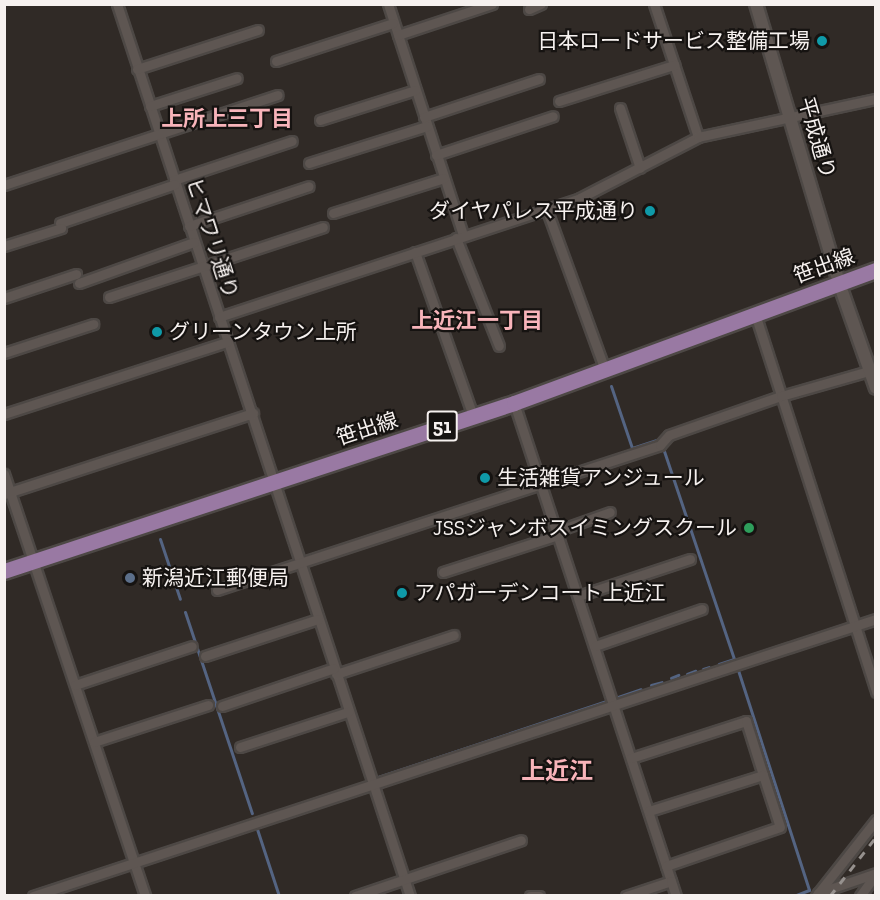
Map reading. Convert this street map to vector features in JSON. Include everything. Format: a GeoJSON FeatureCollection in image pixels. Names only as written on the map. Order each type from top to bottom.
{"type":"FeatureCollection","features":[{"type":"Feature","properties":{"kind":"main road","name":"笹出線"},"geometry":{"type":"LineString","coordinates":[[4,571],[514,403],[876,270]]}},
{"type":"Feature","properties":{"kind":"street","name":"ヒマワリ通り"},"geometry":{"type":"LineString","coordinates":[[117,4],[227,342],[253,412],[348,712],[410,896]]}},
{"type":"Feature","properties":{"kind":"street"},"geometry":{"type":"LineString","coordinates":[[387,4],[444,178],[459,236],[499,346]]}},
{"type":"Feature","properties":{"kind":"street"},"geometry":{"type":"LineString","coordinates":[[398,34],[492,4]]}},
{"type":"Feature","properties":{"kind":"street"},"geometry":{"type":"LineString","coordinates":[[529,9],[541,4]]}},
{"type":"Feature","properties":{"kind":"street"},"geometry":{"type":"LineString","coordinates":[[654,4],[698,138]]}},
{"type":"Feature","properties":{"kind":"street","name":"平成通り"},"geometry":{"type":"LineString","coordinates":[[756,4],[839,283],[873,370],[876,388]]}},
{"type":"Feature","properties":{"kind":"street"},"geometry":{"type":"LineString","coordinates":[[276,61],[393,23]]}},
{"type":"Feature","properties":{"kind":"street"},"geometry":{"type":"LineString","coordinates":[[137,69],[258,30]]}},
{"type":"Feature","properties":{"kind":"street"},"geometry":{"type":"LineString","coordinates":[[559,101],[674,65]]}},
{"type":"Feature","properties":{"kind":"street"},"geometry":{"type":"LineString","coordinates":[[150,106],[237,78]]}},
{"type":"Feature","properties":{"kind":"street"},"geometry":{"type":"LineString","coordinates":[[309,163],[539,79]]}},
{"type":"Feature","properties":{"kind":"street"},"geometry":{"type":"LineString","coordinates":[[320,120],[415,90]]}},
{"type":"Feature","properties":{"kind":"street"},"geometry":{"type":"LineString","coordinates":[[4,185],[278,95]]}},
{"type":"Feature","properties":{"kind":"street"},"geometry":{"type":"LineString","coordinates":[[219,317],[580,198],[698,138],[876,99]]}},
{"type":"Feature","properties":{"kind":"street"},"geometry":{"type":"LineString","coordinates":[[620,108],[640,168]]}},
{"type":"Feature","properties":{"kind":"street"},"geometry":{"type":"LineString","coordinates":[[436,155],[553,116]]}},
{"type":"Feature","properties":{"kind":"street"},"geometry":{"type":"LineString","coordinates":[[4,246],[174,182],[292,141]]}},
{"type":"Feature","properties":{"kind":"street"},"geometry":{"type":"LineString","coordinates":[[333,213],[444,178]]}},
{"type":"Feature","properties":{"kind":"street"},"geometry":{"type":"LineString","coordinates":[[189,226],[309,186]]}},
{"type":"Feature","properties":{"kind":"street"},"geometry":{"type":"LineString","coordinates":[[546,208],[605,370]]}},
{"type":"Feature","properties":{"kind":"street"},"geometry":{"type":"LineString","coordinates":[[109,297],[323,226]]}},
{"type":"Feature","properties":{"kind":"street"},"geometry":{"type":"LineString","coordinates":[[4,298],[194,242]]}},
{"type":"Feature","properties":{"kind":"street"},"geometry":{"type":"LineString","coordinates":[[416,252],[473,416]]}},
{"type":"Feature","properties":{"kind":"street"},"geometry":{"type":"LineString","coordinates":[[755,314],[876,692]]}},
{"type":"Feature","properties":{"kind":"street"},"geometry":{"type":"LineString","coordinates":[[4,353],[93,324]]}},
{"type":"Feature","properties":{"kind":"street"},"geometry":{"type":"LineString","coordinates":[[4,414],[227,342]]}},
{"type":"Feature","properties":{"kind":"street"},"geometry":{"type":"LineString","coordinates":[[217,590],[660,445],[669,435],[780,396],[873,370]]}},
{"type":"Feature","properties":{"kind":"street"},"geometry":{"type":"LineString","coordinates":[[514,403],[676,896]]}},
{"type":"Feature","properties":{"kind":"street"},"geometry":{"type":"LineString","coordinates":[[8,493],[253,412]]}},
{"type":"Feature","properties":{"kind":"street"},"geometry":{"type":"LineString","coordinates":[[4,474],[8,493],[34,562],[145,896]]}},
{"type":"Feature","properties":{"kind":"street"},"geometry":{"type":"LineString","coordinates":[[443,572],[557,533],[610,512]]}},
{"type":"Feature","properties":{"kind":"street"},"geometry":{"type":"LineString","coordinates":[[578,596],[690,559]]}},
{"type":"Feature","properties":{"kind":"street"},"geometry":{"type":"LineString","coordinates":[[595,646],[702,609]]}},
{"type":"Feature","properties":{"kind":"street"},"geometry":{"type":"LineString","coordinates":[[205,656],[318,619]]}},
{"type":"Feature","properties":{"kind":"street"},"geometry":{"type":"LineString","coordinates":[[33,896],[876,619]]}},
{"type":"Feature","properties":{"kind":"street"},"geometry":{"type":"LineString","coordinates":[[222,706],[454,635]]}},
{"type":"Feature","properties":{"kind":"street"},"geometry":{"type":"LineString","coordinates":[[75,685],[192,646]]}},
{"type":"Feature","properties":{"kind":"street"},"geometry":{"type":"LineString","coordinates":[[94,742],[208,705]]}},
{"type":"Feature","properties":{"kind":"street"},"geometry":{"type":"LineString","coordinates":[[240,747],[348,712]]}},
{"type":"Feature","properties":{"kind":"street"},"geometry":{"type":"LineString","coordinates":[[631,758],[746,721],[780,827],[666,866]]}},
{"type":"Feature","properties":{"kind":"street"},"geometry":{"type":"LineString","coordinates":[[649,811],[763,775]]}},
{"type":"Feature","properties":{"kind":"street"},"geometry":{"type":"LineString","coordinates":[[814,895],[876,820]]}},
{"type":"Feature","properties":{"kind":"street"},"geometry":{"type":"LineString","coordinates":[[355,896],[521,840]]}},
{"type":"Feature","properties":{"kind":"street"},"geometry":{"type":"LineString","coordinates":[[814,895],[876,874]]}},
{"type":"Feature","properties":{"kind":"street"},"geometry":{"type":"LineString","coordinates":[[860,896],[876,874]]}},
{"type":"Feature","properties":{"kind":"street"},"geometry":{"type":"LineString","coordinates":[[627,896],[671,881]]}},
{"type":"Feature","properties":{"kind":"street"},"geometry":{"type":"LineString","coordinates":[[530,896],[539,896]]}},
{"type":"Feature","properties":{"kind":"waterway"},"geometry":{"type":"LineString","coordinates":[[611,386],[632,448],[660,439]]}},
{"type":"Feature","properties":{"kind":"waterway"},"geometry":{"type":"LineString","coordinates":[[663,448],[734,659],[719,664]]}},
{"type":"Feature","properties":{"kind":"waterway"},"geometry":{"type":"LineString","coordinates":[[160,539],[180,599]]}},
{"type":"Feature","properties":{"kind":"waterway"},"geometry":{"type":"LineString","coordinates":[[185,612],[252,813]]}},
{"type":"Feature","properties":{"kind":"waterway"},"geometry":{"type":"LineString","coordinates":[[703,669],[709,667]]}},
{"type":"Feature","properties":{"kind":"waterway"},"geometry":{"type":"LineString","coordinates":[[738,670],[809,890],[793,896]]}},
{"type":"Feature","properties":{"kind":"waterway"},"geometry":{"type":"LineString","coordinates":[[687,674],[695,671]]}},
{"type":"Feature","properties":{"kind":"waterway"},"geometry":{"type":"LineString","coordinates":[[671,678],[678,675]]}},
{"type":"Feature","properties":{"kind":"waterway"},"geometry":{"type":"LineString","coordinates":[[651,685],[662,682]]}},
{"type":"Feature","properties":{"kind":"waterway"},"geometry":{"type":"LineString","coordinates":[[618,697],[641,689]]}},
{"type":"Feature","properties":{"kind":"waterway"},"geometry":{"type":"LineString","coordinates":[[378,777],[606,701]]}},
{"type":"Feature","properties":{"kind":"waterway"},"geometry":{"type":"LineString","coordinates":[[257,829],[279,896]]}},
{"type":"Feature","properties":{"kind":"railway"},"geometry":{"type":"LineString","coordinates":[[830,896],[876,837]]}},
{"type":"Feature","properties":{"kind":"place","name":"日本ロードサービス整備工場"},"geometry":{"type":"Point","coordinates":[822,41]}},
{"type":"Feature","properties":{"kind":"place","name":"ダイヤパレス平成通り"},"geometry":{"type":"Point","coordinates":[650,211]}},
{"type":"Feature","properties":{"kind":"place","name":"グリーンタウン上所"},"geometry":{"type":"Point","coordinates":[157,332]}},
{"type":"Feature","properties":{"kind":"place","name":"生活雑貨アンジュール"},"geometry":{"type":"Point","coordinates":[485,478]}},
{"type":"Feature","properties":{"kind":"place","name":"JSSジャンボスイミングスクール"},"geometry":{"type":"Point","coordinates":[749,528]}},
{"type":"Feature","properties":{"kind":"place","name":"新潟近江郵便局"},"geometry":{"type":"Point","coordinates":[130,578]}},
{"type":"Feature","properties":{"kind":"place","name":"アパガーデンコート上近江"},"geometry":{"type":"Point","coordinates":[402,593]}},
{"type":"Feature","properties":{"kind":"district","name":"上所上三丁目"},"geometry":{"type":"Point","coordinates":[227,119]}},
{"type":"Feature","properties":{"kind":"district","name":"上近江一丁目"},"geometry":{"type":"Point","coordinates":[477,321]}},
{"type":"Feature","properties":{"kind":"district","name":"上近江"},"geometry":{"type":"Point","coordinates":[557,771]}}]}
